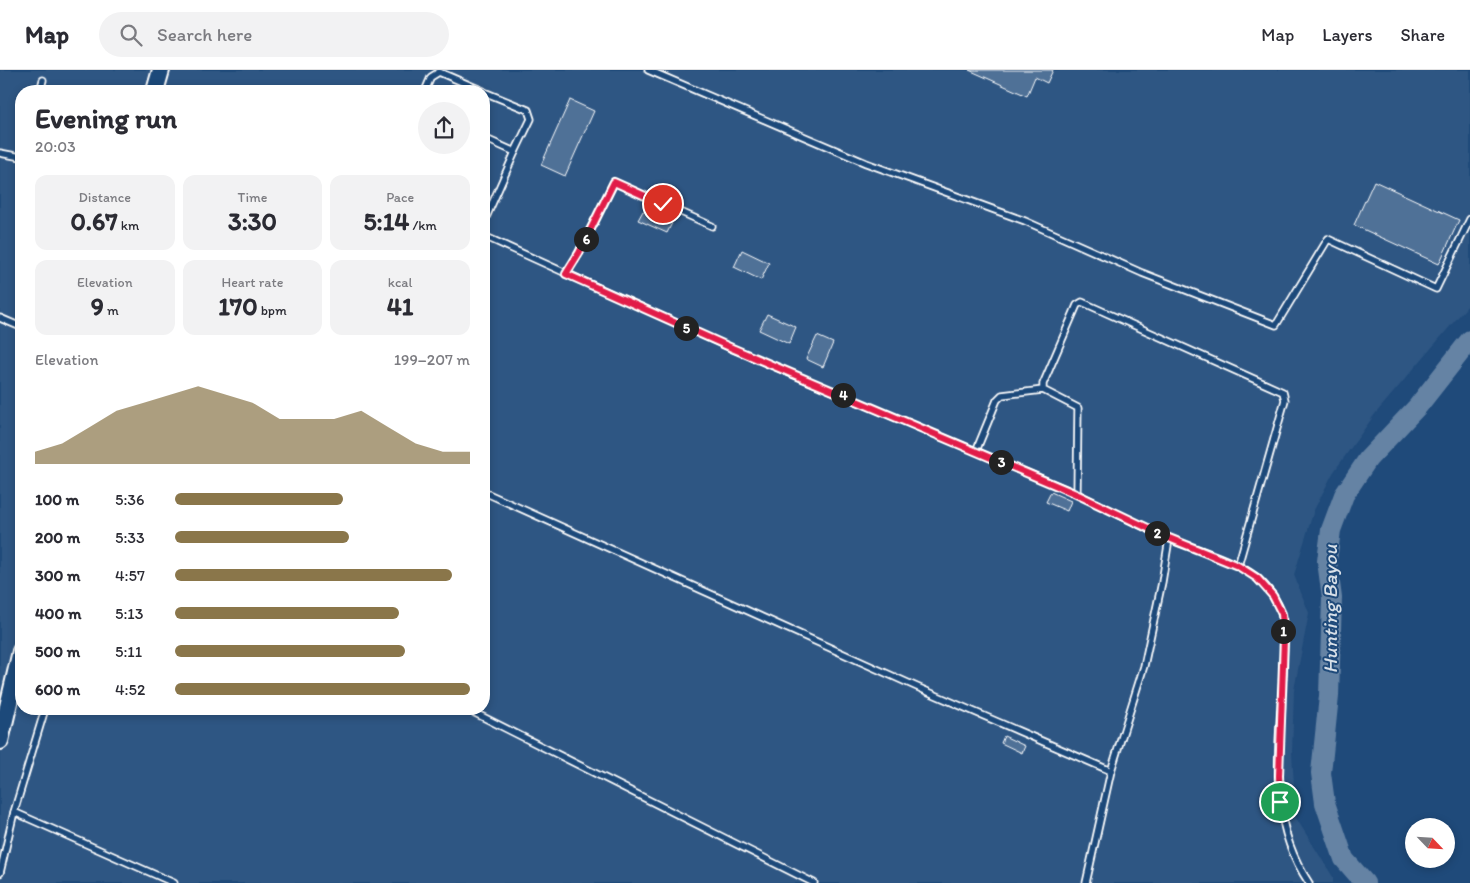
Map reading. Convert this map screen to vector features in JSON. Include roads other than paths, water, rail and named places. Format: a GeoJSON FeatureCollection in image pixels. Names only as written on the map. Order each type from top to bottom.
{"type":"FeatureCollection","features":[{"type":"Feature","properties":{"kind":"main road"},"geometry":{"type":"LineString","coordinates":[[157,85],[161,70]]}},
{"type":"Feature","properties":{"kind":"main road"},"geometry":{"type":"LineString","coordinates":[[0,741],[3,710],[15,671]]}},
{"type":"Feature","properties":{"kind":"lane"},"geometry":{"type":"LineString","coordinates":[[648,70],[857,159],[1025,221],[1142,274],[1276,325],[1328,239],[1436,289],[1470,220]]}},
{"type":"Feature","properties":{"kind":"lane"},"geometry":{"type":"LineString","coordinates":[[428,85],[431,77],[439,72],[469,85]]}},
{"type":"Feature","properties":{"kind":"lane"},"geometry":{"type":"LineString","coordinates":[[42,85],[43,80]]}},
{"type":"Feature","properties":{"kind":"lane"},"geometry":{"type":"LineString","coordinates":[[490,94],[528,110],[531,119],[490,208]]}},
{"type":"Feature","properties":{"kind":"lane"},"geometry":{"type":"LineString","coordinates":[[490,141],[515,152]]}},
{"type":"Feature","properties":{"kind":"lane"},"geometry":{"type":"LineString","coordinates":[[0,154],[15,156]]}},
{"type":"Feature","properties":{"kind":"lane"},"geometry":{"type":"LineString","coordinates":[[566,274],[579,253],[614,182],[712,226]]}},
{"type":"Feature","properties":{"kind":"lane"},"geometry":{"type":"LineString","coordinates":[[490,239],[732,348],[1076,494],[1169,538],[1238,566],[1257,578],[1273,596],[1282,614],[1284,638],[1279,776],[1280,802],[1291,850],[1301,872],[1309,883]]}},
{"type":"Feature","properties":{"kind":"lane"},"geometry":{"type":"LineString","coordinates":[[1043,390],[1044,381],[1077,305],[1082,302],[1283,392],[1285,400],[1238,566]]}},
{"type":"Feature","properties":{"kind":"lane"},"geometry":{"type":"LineString","coordinates":[[0,318],[15,324]]}},
{"type":"Feature","properties":{"kind":"lane"},"geometry":{"type":"LineString","coordinates":[[976,451],[997,400],[1002,395],[1043,390],[1078,408],[1076,494]]}},
{"type":"Feature","properties":{"kind":"lane"},"geometry":{"type":"LineString","coordinates":[[490,495],[908,683],[1111,771]]}},
{"type":"Feature","properties":{"kind":"lane"},"geometry":{"type":"LineString","coordinates":[[1086,883],[1111,771],[1144,666],[1162,582],[1169,538]]}},
{"type":"Feature","properties":{"kind":"lane"},"geometry":{"type":"LineString","coordinates":[[0,873],[14,812],[43,715]]}},
{"type":"Feature","properties":{"kind":"lane"},"geometry":{"type":"LineString","coordinates":[[479,715],[814,883]]}},
{"type":"Feature","properties":{"kind":"lane"},"geometry":{"type":"LineString","coordinates":[[14,812],[174,883]]}},
{"type":"Feature","properties":{"kind":"waterway","name":"Hunting Bayou"},"geometry":{"type":"LineString","coordinates":[[1365,883],[1344,859],[1325,803],[1321,773],[1329,696],[1332,598],[1327,561],[1331,530],[1344,495],[1368,459],[1418,406],[1470,340]]}}]}
